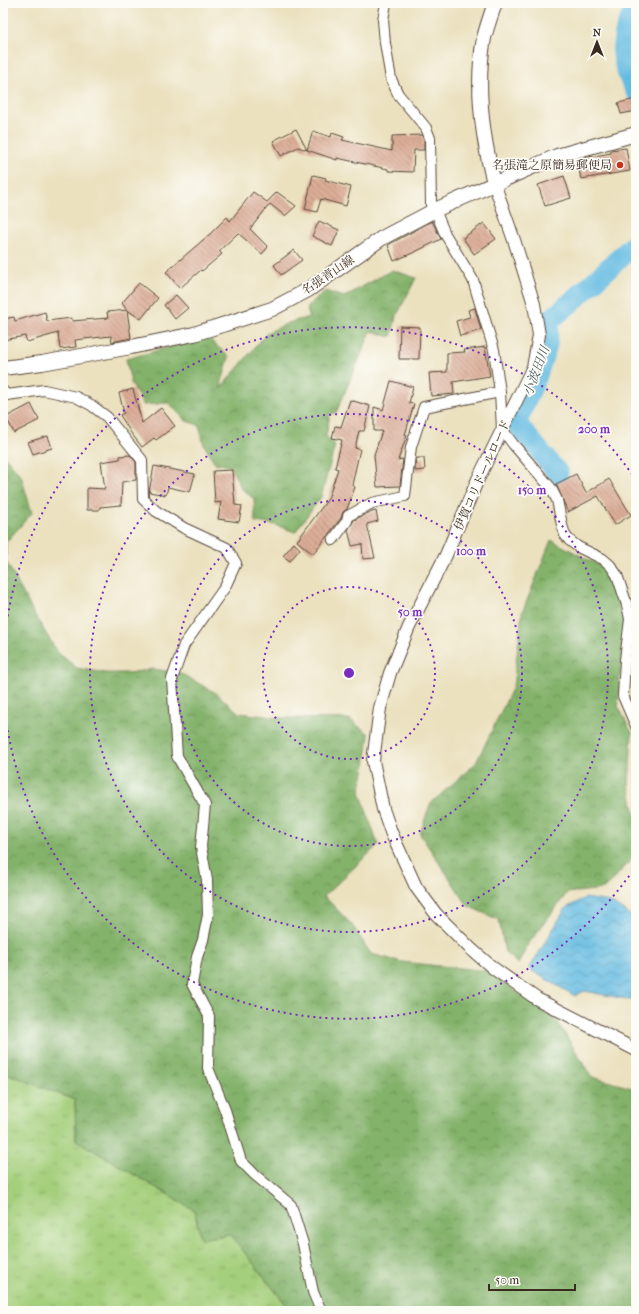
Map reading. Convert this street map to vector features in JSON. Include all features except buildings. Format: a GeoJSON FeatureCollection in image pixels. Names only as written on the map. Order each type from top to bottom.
{"type":"FeatureCollection","features":[{"type":"Feature","properties":{"kind":"main road"},"geometry":{"type":"LineString","coordinates":[[494,184],[486,153],[479,85],[484,38],[495,3]]}},
{"type":"Feature","properties":{"kind":"main road","name":"名張青山線"},"geometry":{"type":"LineString","coordinates":[[3,368],[131,347],[194,334],[272,309],[308,290],[382,238],[435,210],[557,156],[636,134]]}},
{"type":"Feature","properties":{"kind":"street"},"geometry":{"type":"LineString","coordinates":[[386,3],[383,20],[391,79],[398,94],[426,128],[430,138],[431,205],[435,210],[445,234],[473,280],[494,350],[500,392],[502,430],[551,488],[557,500],[565,535],[578,547],[602,559],[610,565],[617,575],[630,619],[625,660],[623,696],[636,726]]}},
{"type":"Feature","properties":{"kind":"street","name":"伊賀コリドールロード"},"geometry":{"type":"LineString","coordinates":[[494,184],[515,242],[534,304],[538,335],[533,367],[478,480],[446,555],[409,627],[390,673],[380,708],[373,761],[383,809],[391,832],[416,887],[436,914],[471,949],[493,968],[537,998],[636,1050]]}},
{"type":"Feature","properties":{"kind":"street"},"geometry":{"type":"LineString","coordinates":[[3,391],[7,395],[44,390],[76,397],[91,405],[107,417],[142,460],[143,499],[156,511],[184,528],[227,548],[236,563],[225,587],[184,645],[172,679],[177,756],[205,805],[201,847],[207,880],[208,915],[204,940],[197,957],[192,984],[209,1016],[208,1068],[226,1110],[241,1161],[291,1205],[303,1244],[313,1292],[321,1311]]}},
{"type":"Feature","properties":{"kind":"street"},"geometry":{"type":"LineString","coordinates":[[333,540],[347,520],[348,516],[372,504],[405,496],[411,447],[424,407],[500,392]]}},
{"type":"Feature","properties":{"kind":"green space"},"geometry":{"type":"Polygon","coordinates":[[[392,270],[416,278],[396,317],[391,337],[371,331],[336,413],[330,414],[326,436],[335,445],[321,497],[295,532],[272,524],[255,522],[254,499],[242,489],[230,466],[215,463],[204,445],[199,425],[186,421],[169,403],[143,405],[131,383],[126,359],[207,337],[229,357],[220,389],[267,333],[288,323],[309,317],[307,307],[325,291],[344,297],[392,270]]]}},
{"type":"Feature","properties":{"kind":"green space"},"geometry":{"type":"Polygon","coordinates":[[[3,454],[21,476],[32,513],[6,542],[6,561],[34,614],[58,653],[77,668],[105,673],[129,673],[153,669],[180,673],[216,693],[239,713],[282,718],[349,719],[369,734],[360,792],[378,845],[324,896],[352,925],[371,954],[402,962],[488,971],[556,1020],[592,1077],[636,1089],[636,1311],[291,1311],[230,1234],[201,1239],[194,1210],[76,1140],[75,1100],[3,1072],[3,454]]]}},
{"type":"Feature","properties":{"kind":"green space"},"geometry":{"type":"Polygon","coordinates":[[[551,540],[606,569],[624,620],[618,706],[632,733],[629,785],[636,820],[636,855],[604,889],[567,893],[529,943],[518,964],[505,952],[499,920],[468,906],[420,834],[430,804],[476,763],[513,687],[522,613],[551,540]]]}},
{"type":"Feature","properties":{"kind":"green space"},"geometry":{"type":"Polygon","coordinates":[[[3,1072],[75,1100],[76,1140],[194,1210],[201,1239],[230,1234],[291,1311],[3,1311],[3,1072]]]}},
{"type":"Feature","properties":{"kind":"water"},"geometry":{"type":"Polygon","coordinates":[[[585,898],[610,902],[636,919],[636,1001],[584,991],[575,996],[529,969],[566,908],[585,898]]]}},
{"type":"Feature","properties":{"kind":"waterway","name":"小波田川"},"geometry":{"type":"LineString","coordinates":[[636,8],[626,30],[623,50],[626,70],[636,91]]}},
{"type":"Feature","properties":{"kind":"waterway","name":"小波田川"},"geometry":{"type":"LineString","coordinates":[[558,473],[516,423],[537,375],[547,345],[549,321],[636,243]]}},
{"type":"Feature","properties":{"kind":"place","name":"名張滝之原簡易郵便局"},"geometry":{"type":"Point","coordinates":[620,165]}}]}
